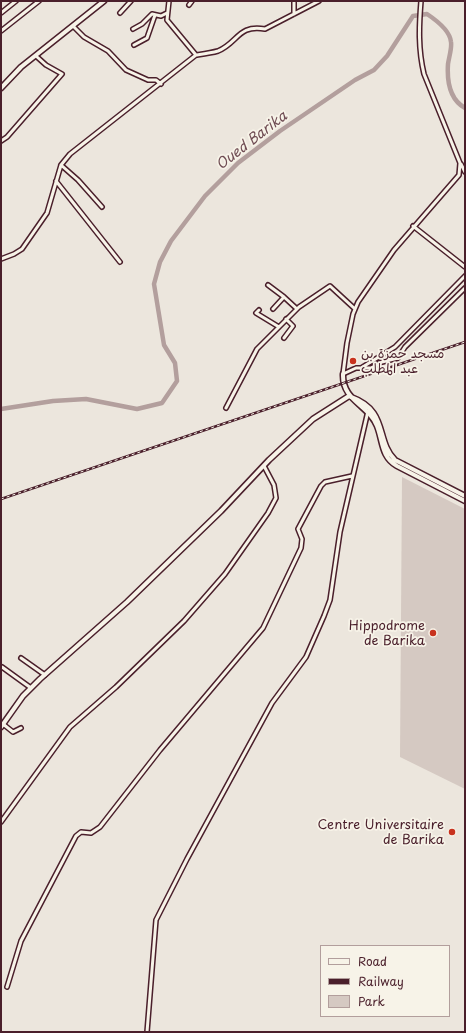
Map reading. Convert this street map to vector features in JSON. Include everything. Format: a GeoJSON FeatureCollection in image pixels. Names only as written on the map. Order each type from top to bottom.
{"type":"FeatureCollection","features":[{"type":"Feature","properties":{"kind":"street"},"geometry":{"type":"LineString","coordinates":[[1,13],[16,1]]}},
{"type":"Feature","properties":{"kind":"street"},"geometry":{"type":"LineString","coordinates":[[1,31],[39,1]]}},
{"type":"Feature","properties":{"kind":"street"},"geometry":{"type":"LineString","coordinates":[[1,88],[21,67],[74,27],[104,1]]}},
{"type":"Feature","properties":{"kind":"street"},"geometry":{"type":"LineString","coordinates":[[120,13],[131,1]]}},
{"type":"Feature","properties":{"kind":"street"},"geometry":{"type":"LineString","coordinates":[[169,1],[167,20],[171,27],[196,55]]}},
{"type":"Feature","properties":{"kind":"street"},"geometry":{"type":"LineString","coordinates":[[189,6],[192,1]]}},
{"type":"Feature","properties":{"kind":"street"},"geometry":{"type":"LineString","coordinates":[[294,1],[294,14]]}},
{"type":"Feature","properties":{"kind":"street"},"geometry":{"type":"LineString","coordinates":[[1,259],[14,254],[22,248],[39,225],[47,213],[61,165],[81,145],[161,84],[196,55],[218,50],[248,29],[255,27],[265,29],[319,1]]}},
{"type":"Feature","properties":{"kind":"street"},"geometry":{"type":"LineString","coordinates":[[421,1],[418,42],[424,74],[465,172]]}},
{"type":"Feature","properties":{"kind":"street"},"geometry":{"type":"LineString","coordinates":[[133,29],[142,24],[147,17],[152,14],[161,16],[167,14]]}},
{"type":"Feature","properties":{"kind":"street"},"geometry":{"type":"LineString","coordinates":[[134,45],[147,38],[156,15]]}},
{"type":"Feature","properties":{"kind":"street"},"geometry":{"type":"LineString","coordinates":[[74,27],[84,37],[108,51],[126,70],[148,80],[156,80],[161,84]]}},
{"type":"Feature","properties":{"kind":"street"},"geometry":{"type":"LineString","coordinates":[[1,141],[62,74],[46,65],[36,56]]}},
{"type":"Feature","properties":{"kind":"street"},"geometry":{"type":"LineString","coordinates":[[460,163],[458,175],[414,226],[373,280],[355,310],[347,343],[343,374],[344,386],[350,396],[380,423],[388,450],[395,460],[465,496]]}},
{"type":"Feature","properties":{"kind":"street"},"geometry":{"type":"LineString","coordinates":[[61,165],[78,180],[102,207]]}},
{"type":"Feature","properties":{"kind":"street"},"geometry":{"type":"LineString","coordinates":[[56,181],[120,262]]}},
{"type":"Feature","properties":{"kind":"street"},"geometry":{"type":"LineString","coordinates":[[414,226],[465,267]]}},
{"type":"Feature","properties":{"kind":"street"},"geometry":{"type":"LineString","coordinates":[[360,368],[395,347],[465,276]]}},
{"type":"Feature","properties":{"kind":"street"},"geometry":{"type":"LineString","coordinates":[[268,285],[284,297],[296,309]]}},
{"type":"Feature","properties":{"kind":"street"},"geometry":{"type":"LineString","coordinates":[[226,408],[257,349],[296,309],[330,286],[355,310]]}},
{"type":"Feature","properties":{"kind":"street"},"geometry":{"type":"LineString","coordinates":[[343,374],[356,368],[371,368],[382,362],[398,358],[405,347],[465,288]]}},
{"type":"Feature","properties":{"kind":"street"},"geometry":{"type":"LineString","coordinates":[[273,309],[284,297]]}},
{"type":"Feature","properties":{"kind":"street"},"geometry":{"type":"LineString","coordinates":[[259,310],[256,314],[279,326]]}},
{"type":"Feature","properties":{"kind":"street"},"geometry":{"type":"LineString","coordinates":[[284,338],[293,326],[286,319]]}},
{"type":"Feature","properties":{"kind":"street"},"geometry":{"type":"LineString","coordinates":[[21,728],[14,732],[2,726],[31,688],[127,602],[221,512],[264,466],[313,419],[350,396]]}},
{"type":"Feature","properties":{"kind":"street"},"geometry":{"type":"LineString","coordinates":[[147,1032],[156,920],[187,859],[272,703],[306,657],[324,616],[330,600],[336,554],[352,476],[364,433],[368,411]]}},
{"type":"Feature","properties":{"kind":"street"},"geometry":{"type":"LineString","coordinates":[[368,411],[376,424],[384,451],[391,463],[465,501]]}},
{"type":"Feature","properties":{"kind":"street"},"geometry":{"type":"LineString","coordinates":[[1,822],[70,727],[92,706],[116,687],[184,621],[225,574],[268,513],[276,498],[274,486],[264,466]]}},
{"type":"Feature","properties":{"kind":"street"},"geometry":{"type":"LineString","coordinates":[[7,987],[21,941],[76,836],[81,832],[91,833],[100,827],[160,750],[255,639],[263,628],[302,548],[302,539],[298,529],[318,489],[325,482],[352,476]]}},
{"type":"Feature","properties":{"kind":"street"},"geometry":{"type":"LineString","coordinates":[[21,658],[45,675]]}},
{"type":"Feature","properties":{"kind":"street"},"geometry":{"type":"LineString","coordinates":[[2,667],[31,688]]}},
{"type":"Feature","properties":{"kind":"green space","name":"Hippodrome de Barika"},"geometry":{"type":"Polygon","coordinates":[[[402,477],[465,509],[465,789],[400,757],[402,477]]]}},
{"type":"Feature","properties":{"kind":"waterway","name":"Oued Barika"},"geometry":{"type":"LineString","coordinates":[[1,409],[53,401],[86,399],[137,409],[162,403],[177,381],[175,363],[164,345],[154,284],[160,262],[171,241],[205,196],[238,163],[280,131],[355,80],[374,70],[387,56],[413,16],[427,14],[438,22],[448,33],[451,44],[448,64],[450,88],[455,99],[465,108]]}},
{"type":"Feature","properties":{"kind":"railway"},"geometry":{"type":"LineString","coordinates":[[1,499],[465,342]]}},
{"type":"Feature","properties":{"kind":"place","name":"مسجد حمزة بن عبد المطلب"},"geometry":{"type":"Point","coordinates":[353,361]}},
{"type":"Feature","properties":{"kind":"place","name":"Hippodrome de Barika"},"geometry":{"type":"Point","coordinates":[433,633]}},
{"type":"Feature","properties":{"kind":"place","name":"Centre Universitaire de Barika"},"geometry":{"type":"Point","coordinates":[452,832]}}]}
